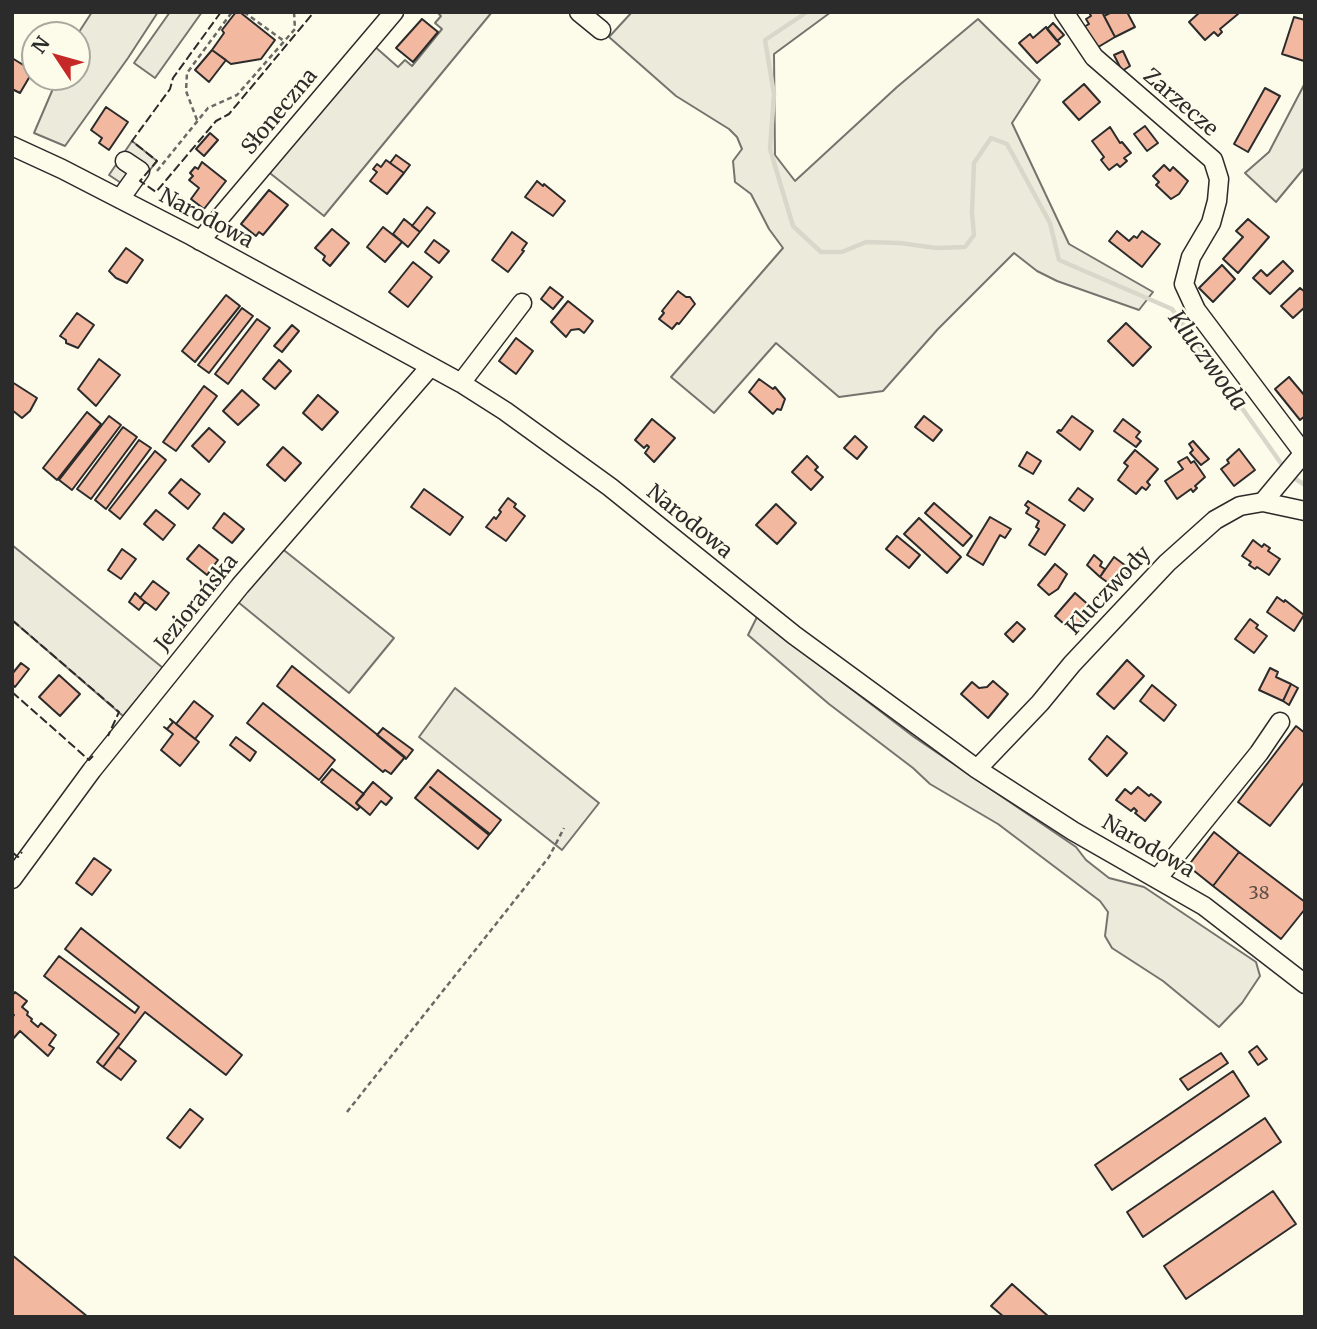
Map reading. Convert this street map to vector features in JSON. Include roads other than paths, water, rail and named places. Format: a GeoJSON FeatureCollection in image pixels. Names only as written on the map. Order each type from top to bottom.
{"type":"FeatureCollection","features":[{"type":"Feature","properties":{"kind":"street","name":"Słoneczna"},"geometry":{"type":"LineString","coordinates":[[200,241],[394,12]]}},
{"type":"Feature","properties":{"kind":"street"},"geometry":{"type":"LineString","coordinates":[[579,12],[601,30]]}},
{"type":"Feature","properties":{"kind":"street","name":"Zarzecze"},"geometry":{"type":"LineString","coordinates":[[1063,12],[1094,57],[1179,134],[1213,160],[1219,179],[1217,201],[1211,223],[1191,257],[1184,284],[1196,310],[1301,457]]}},
{"type":"Feature","properties":{"kind":"street","name":"Narodowa"},"geometry":{"type":"LineString","coordinates":[[12,146],[200,241],[461,383],[520,422],[610,488],[794,635],[977,769],[1073,831],[1204,906],[1305,984]]}},
{"type":"Feature","properties":{"kind":"street"},"geometry":{"type":"LineString","coordinates":[[120,199],[140,171],[125,160]]}},
{"type":"Feature","properties":{"kind":"street"},"geometry":{"type":"LineString","coordinates":[[461,383],[522,303]]}},
{"type":"Feature","properties":{"kind":"street","name":"Jeziorańska"},"geometry":{"type":"LineString","coordinates":[[12,879],[92,770],[240,586],[430,367]]}},
{"type":"Feature","properties":{"kind":"street"},"geometry":{"type":"LineString","coordinates":[[1268,496],[1301,457]]}},
{"type":"Feature","properties":{"kind":"street","name":"Kluczwody"},"geometry":{"type":"LineString","coordinates":[[977,769],[1178,551],[1214,520],[1240,506],[1268,496],[1305,511]]}},
{"type":"Feature","properties":{"kind":"street"},"geometry":{"type":"LineString","coordinates":[[1157,879],[1259,753],[1280,722]]}},
{"type":"Feature","properties":{"kind":"waterway","name":"Kluczwoda"},"geometry":{"type":"LineString","coordinates":[[807,12],[765,40],[774,94],[770,149],[793,226],[821,252],[842,252],[866,242],[936,248],[965,247],[974,235],[974,163],[991,138],[1007,144],[1050,223],[1059,260],[1172,309],[1285,469]]}},
{"type":"Feature","properties":{"kind":"waterway","name":"Kluczwoda"},"geometry":{"type":"LineString","coordinates":[[1291,476],[1305,485]]}}]}
